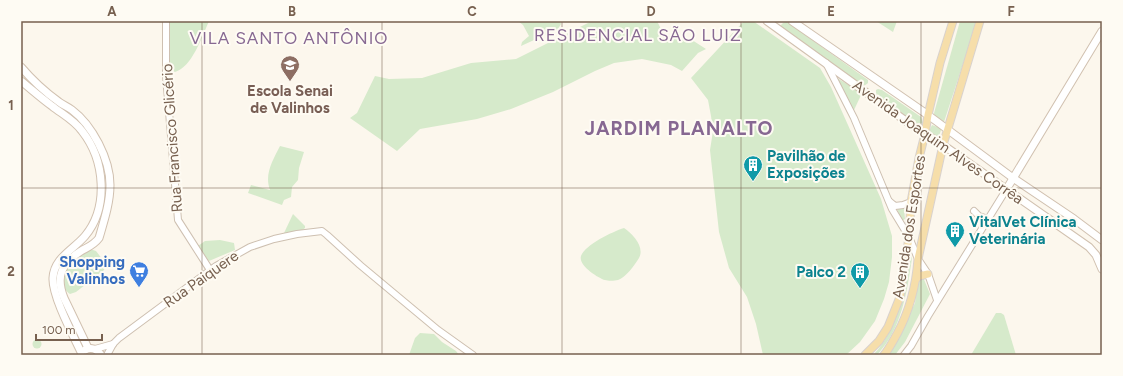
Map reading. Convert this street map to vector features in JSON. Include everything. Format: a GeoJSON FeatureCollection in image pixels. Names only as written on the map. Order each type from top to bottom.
{"type":"FeatureCollection","features":[{"type":"Feature","properties":{"kind":"main road","name":"Avenida Joaquim Alves Corrêa"},"geometry":{"type":"LineString","coordinates":[[768,21],[925,134],[1089,247],[1096,255],[1102,269]]}},
{"type":"Feature","properties":{"kind":"main road","name":"Avenida Joaquim Alves Corrêa"},"geometry":{"type":"LineString","coordinates":[[792,21],[928,115],[1013,178],[1074,219],[1102,240]]}},
{"type":"Feature","properties":{"kind":"main road","name":"Avenida dos Esportes"},"geometry":{"type":"LineString","coordinates":[[865,355],[888,327],[897,305],[903,278],[909,237],[911,202],[919,158],[940,63],[953,21]]}},
{"type":"Feature","properties":{"kind":"main road","name":"Avenida dos Esportes"},"geometry":{"type":"LineString","coordinates":[[884,355],[904,321],[911,302],[917,278],[918,259],[922,239],[943,145],[980,21]]}},
{"type":"Feature","properties":{"kind":"main road"},"geometry":{"type":"LineString","coordinates":[[1006,190],[1102,31]]}},
{"type":"Feature","properties":{"kind":"main road"},"geometry":{"type":"LineString","coordinates":[[21,67],[31,79],[58,102],[72,110],[83,121],[94,134],[106,162],[110,183],[108,205],[99,238],[93,245],[76,255],[65,265],[61,274],[60,283],[64,298],[92,349],[101,355]]}},
{"type":"Feature","properties":{"kind":"main road"},"geometry":{"type":"LineString","coordinates":[[21,81],[75,123],[83,131],[92,149],[98,165],[102,190],[98,209],[87,241],[93,245]]}},
{"type":"Feature","properties":{"kind":"main road"},"geometry":{"type":"LineString","coordinates":[[91,229],[80,242],[58,262],[54,271],[53,279],[55,293],[80,354],[92,349]]}},
{"type":"Feature","properties":{"kind":"main road"},"geometry":{"type":"LineString","coordinates":[[909,237],[915,240],[922,239]]}},
{"type":"Feature","properties":{"kind":"main road"},"geometry":{"type":"LineString","coordinates":[[917,278],[928,274]]}},
{"type":"Feature","properties":{"kind":"street","name":"Rua Francisco Glicério"},"geometry":{"type":"LineString","coordinates":[[166,21],[166,76],[178,220],[210,270]]}},
{"type":"Feature","properties":{"kind":"street"},"geometry":{"type":"LineString","coordinates":[[826,63],[854,118],[887,199],[909,237],[918,259],[928,274],[938,300]]}},
{"type":"Feature","properties":{"kind":"street"},"geometry":{"type":"LineString","coordinates":[[904,355],[911,346],[1006,190]]}},
{"type":"Feature","properties":{"kind":"street"},"geometry":{"type":"LineString","coordinates":[[887,199],[895,206],[911,202]]}},
{"type":"Feature","properties":{"kind":"street"},"geometry":{"type":"LineString","coordinates":[[974,211],[979,216],[988,219]]}},
{"type":"Feature","properties":{"kind":"street","name":"Rua Paiquere"},"geometry":{"type":"LineString","coordinates":[[106,355],[113,344],[210,270],[250,247],[274,239],[297,234],[322,232],[438,330],[473,355]]}},
{"type":"Feature","properties":{"kind":"street","name":"Rua Paiquere"},"geometry":{"type":"LineString","coordinates":[[92,349],[113,344]]}},
{"type":"Feature","properties":{"kind":"green space"},"geometry":{"type":"Polygon","coordinates":[[[170,21],[209,21],[196,51],[181,69],[175,72],[169,69],[168,31],[170,21]]]}},
{"type":"Feature","properties":{"kind":"green space"},"geometry":{"type":"Polygon","coordinates":[[[518,21],[560,21],[561,24],[558,29],[521,46],[522,42],[529,36],[523,25],[518,21]]]}},
{"type":"Feature","properties":{"kind":"green space"},"geometry":{"type":"Polygon","coordinates":[[[592,21],[657,21],[664,35],[692,40],[706,49],[698,53],[682,71],[671,65],[642,59],[614,63],[553,92],[511,109],[477,119],[420,129],[397,151],[350,118],[357,113],[375,76],[389,79],[422,78],[471,63],[516,59],[592,21]]]}},
{"type":"Feature","properties":{"kind":"green space"},"geometry":{"type":"Polygon","coordinates":[[[744,21],[753,21],[820,68],[831,87],[881,199],[892,236],[892,257],[889,282],[875,321],[860,342],[846,355],[763,355],[756,324],[747,297],[729,268],[719,232],[710,150],[713,131],[708,100],[691,78],[744,21]]]}},
{"type":"Feature","properties":{"kind":"green space"},"geometry":{"type":"Polygon","coordinates":[[[876,21],[897,21],[893,32],[876,21]]]}},
{"type":"Feature","properties":{"kind":"green space"},"geometry":{"type":"Polygon","coordinates":[[[960,21],[977,21],[944,122],[937,120],[934,113],[960,21]]]}},
{"type":"Feature","properties":{"kind":"green space"},"geometry":{"type":"Polygon","coordinates":[[[787,22],[868,80],[868,83],[864,86],[780,26],[787,22]]]}},
{"type":"Feature","properties":{"kind":"green space"},"geometry":{"type":"Polygon","coordinates":[[[837,78],[862,93],[854,110],[852,110],[837,78]]]}},
{"type":"Feature","properties":{"kind":"green space"},"geometry":{"type":"Polygon","coordinates":[[[876,90],[882,90],[921,117],[923,123],[917,124],[878,96],[876,94],[876,90]]]}},
{"type":"Feature","properties":{"kind":"green space"},"geometry":{"type":"Polygon","coordinates":[[[932,125],[940,128],[941,130],[939,136],[936,136],[929,131],[932,125]]]}},
{"type":"Feature","properties":{"kind":"green space"},"geometry":{"type":"Polygon","coordinates":[[[280,146],[304,152],[299,168],[298,180],[292,187],[291,197],[284,200],[282,205],[248,193],[251,185],[270,190],[268,178],[270,167],[280,146]]]}},
{"type":"Feature","properties":{"kind":"green space"},"geometry":{"type":"Polygon","coordinates":[[[904,208],[905,219],[902,221],[897,209],[904,208]]]}},
{"type":"Feature","properties":{"kind":"green space"},"geometry":{"type":"Polygon","coordinates":[[[293,214],[305,226],[305,228],[301,231],[284,233],[293,214]]]}},
{"type":"Feature","properties":{"kind":"green space"},"geometry":{"type":"Polygon","coordinates":[[[624,228],[634,237],[639,245],[639,258],[630,271],[621,279],[611,281],[602,279],[585,267],[582,263],[581,256],[588,247],[606,235],[624,228]]]}},
{"type":"Feature","properties":{"kind":"green space"},"geometry":{"type":"Polygon","coordinates":[[[220,240],[234,243],[235,250],[209,261],[198,246],[205,241],[220,240]]]}},
{"type":"Feature","properties":{"kind":"green space"},"geometry":{"type":"Polygon","coordinates":[[[90,249],[96,251],[106,264],[104,270],[76,292],[70,294],[65,288],[63,282],[67,268],[77,256],[90,249]]]}},
{"type":"Feature","properties":{"kind":"green space"},"geometry":{"type":"Polygon","coordinates":[[[908,252],[912,258],[908,284],[898,321],[892,333],[877,355],[873,355],[882,344],[895,320],[902,293],[908,252]]]}},
{"type":"Feature","properties":{"kind":"green space"},"geometry":{"type":"Polygon","coordinates":[[[923,277],[930,294],[905,342],[895,355],[887,355],[915,303],[918,279],[923,277]]]}},
{"type":"Feature","properties":{"kind":"green space"},"geometry":{"type":"Polygon","coordinates":[[[996,313],[1001,313],[1004,315],[1016,355],[971,355],[996,313]]]}},
{"type":"Feature","properties":{"kind":"green space"},"geometry":{"type":"Polygon","coordinates":[[[420,333],[434,334],[459,355],[409,355],[415,338],[420,333]]]}},
{"type":"Feature","properties":{"kind":"green space"},"geometry":{"type":"Polygon","coordinates":[[[37,339],[42,344],[37,349],[32,344],[37,339]]]}},
{"type":"Feature","properties":{"kind":"place","name":"Escola Senai de Valinhos"},"geometry":{"type":"Point","coordinates":[290,82]}},
{"type":"Feature","properties":{"kind":"place","name":"Pavilhão de Exposições"},"geometry":{"type":"Point","coordinates":[753,182]}},
{"type":"Feature","properties":{"kind":"place","name":"VitalVet Clínica Veterinária"},"geometry":{"type":"Point","coordinates":[955,248]}},
{"type":"Feature","properties":{"kind":"place","name":"Shopping Valinhos"},"geometry":{"type":"Point","coordinates":[139,288]}},
{"type":"Feature","properties":{"kind":"place","name":"Palco 2"},"geometry":{"type":"Point","coordinates":[860,289]}},
{"type":"Feature","properties":{"kind":"district","name":"RESIDENCIAL SÃO LUIZ"},"geometry":{"type":"Point","coordinates":[638,35]}},
{"type":"Feature","properties":{"kind":"district","name":"VILA SANTO ANTÔNIO"},"geometry":{"type":"Point","coordinates":[289,38]}},
{"type":"Feature","properties":{"kind":"district","name":"JARDIM PLANALTO"},"geometry":{"type":"Point","coordinates":[679,128]}}]}
